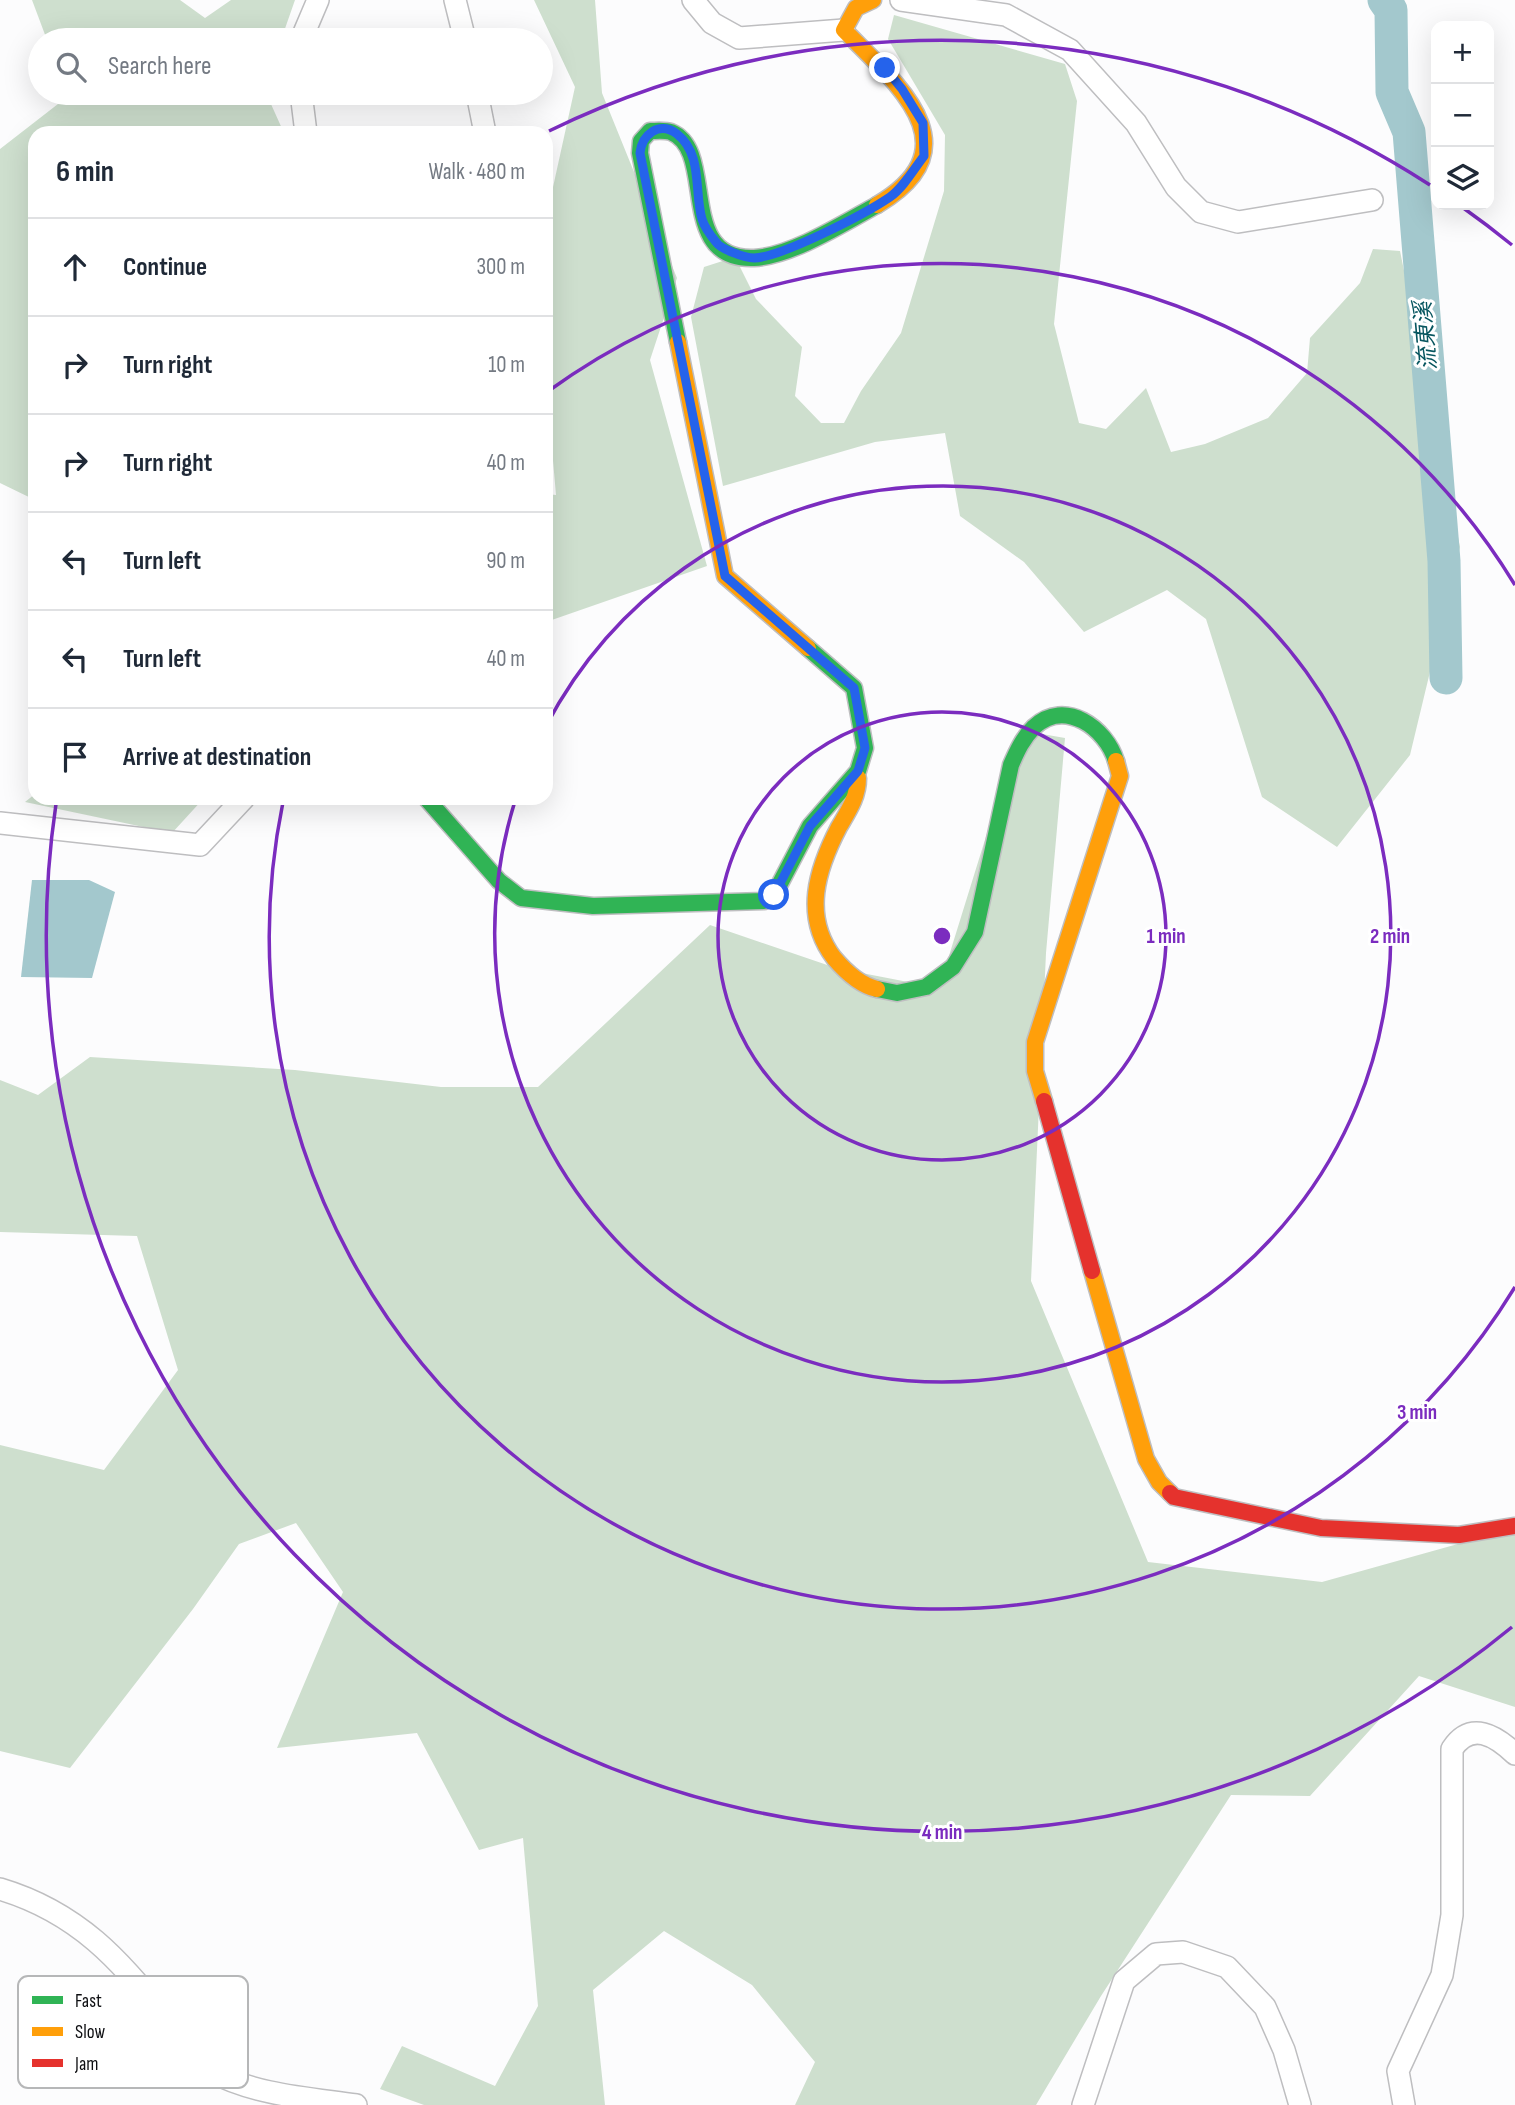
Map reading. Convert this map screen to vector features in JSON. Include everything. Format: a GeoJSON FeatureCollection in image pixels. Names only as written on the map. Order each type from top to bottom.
{"type":"FeatureCollection","features":[{"type":"Feature","properties":{"kind":"street"},"geometry":{"type":"LineString","coordinates":[[306,28],[318,0]]}},
{"type":"Feature","properties":{"kind":"street"},"geometry":{"type":"LineString","coordinates":[[456,0],[462,28]]}},
{"type":"Feature","properties":{"kind":"street"},"geometry":{"type":"LineString","coordinates":[[693,0],[712,23],[740,38],[844,30],[902,89],[923,123],[924,156],[892,196],[793,247],[753,258],[718,245],[702,219],[698,180],[689,150],[677,134],[664,128],[650,131],[641,141],[640,153],[725,576],[854,688],[865,748],[858,771],[858,793],[816,878],[814,906],[828,952],[849,974],[868,986],[906,995],[926,988],[949,974],[965,954],[975,932],[1011,765],[1018,744],[1028,729],[1061,714],[1078,716],[1110,746],[1118,760],[1120,776],[1035,1042],[1035,1071],[1146,1459],[1159,1482],[1174,1497],[1321,1528],[1460,1535],[1515,1526]]}},
{"type":"Feature","properties":{"kind":"street"},"geometry":{"type":"LineString","coordinates":[[844,30],[856,8],[873,0]]}},
{"type":"Feature","properties":{"kind":"street"},"geometry":{"type":"LineString","coordinates":[[901,0],[940,2],[1006,15],[1070,50],[1136,123],[1176,187],[1201,212],[1238,222],[1372,200]]}},
{"type":"Feature","properties":{"kind":"street"},"geometry":{"type":"LineString","coordinates":[[302,105],[305,126]]}},
{"type":"Feature","properties":{"kind":"street"},"geometry":{"type":"LineString","coordinates":[[479,105],[484,126]]}},
{"type":"Feature","properties":{"kind":"street"},"geometry":{"type":"LineString","coordinates":[[432,805],[499,881],[522,898],[593,906],[764,901],[774,895],[810,826],[858,771]]}},
{"type":"Feature","properties":{"kind":"street"},"geometry":{"type":"LineString","coordinates":[[0,823],[200,845],[237,805]]}},
{"type":"Feature","properties":{"kind":"street"},"geometry":{"type":"LineString","coordinates":[[1404,2105],[1398,2071],[1442,1975],[1452,1915],[1452,1749],[1462,1737],[1485,1732],[1500,1739],[1515,1754]]}},
{"type":"Feature","properties":{"kind":"street"},"geometry":{"type":"LineString","coordinates":[[0,1889],[26,1896],[81,1926],[134,1976]]}},
{"type":"Feature","properties":{"kind":"street"},"geometry":{"type":"LineString","coordinates":[[1083,2105],[1124,1981],[1156,1954],[1183,1952],[1227,1967],[1265,2007],[1284,2050],[1300,2105]]}},
{"type":"Feature","properties":{"kind":"street"},"geometry":{"type":"LineString","coordinates":[[248,2086],[356,2105]]}},
{"type":"Feature","properties":{"kind":"green space"},"geometry":{"type":"Polygon","coordinates":[[[32,0],[180,0],[205,18],[231,0],[295,0],[285,28],[42,28],[32,0]]]}},
{"type":"Feature","properties":{"kind":"green space"},"geometry":{"type":"Polygon","coordinates":[[[534,0],[595,0],[602,93],[677,278],[650,360],[707,566],[553,620],[553,495],[556,495],[553,460],[553,187],[575,87],[553,40],[553,28],[547,28],[534,0]]]}},
{"type":"Feature","properties":{"kind":"green space"},"geometry":{"type":"Polygon","coordinates":[[[894,15],[1065,64],[1077,101],[1054,324],[1079,423],[1106,429],[1146,388],[1171,452],[1205,444],[1268,418],[1307,373],[1310,338],[1360,283],[1373,249],[1400,251],[1460,547],[1410,755],[1337,847],[1262,797],[1206,619],[1167,590],[1084,632],[1024,562],[960,516],[945,433],[875,442],[723,486],[691,317],[704,267],[735,257],[756,299],[802,347],[795,396],[821,423],[844,423],[861,391],[901,333],[944,191],[945,135],[888,39],[894,15]]]}},
{"type":"Feature","properties":{"kind":"green space"},"geometry":{"type":"Polygon","coordinates":[[[57,105],[271,105],[281,126],[30,126],[57,105]]]}},
{"type":"Feature","properties":{"kind":"green space"},"geometry":{"type":"Polygon","coordinates":[[[28,127],[28,497],[0,483],[0,149],[28,127]]]}},
{"type":"Feature","properties":{"kind":"green space"},"geometry":{"type":"Polygon","coordinates":[[[1019,730],[1065,738],[1046,953],[1031,1281],[1148,1562],[1322,1582],[1515,1528],[1515,1707],[1419,1676],[1310,1796],[1231,1795],[1101,1996],[1036,2105],[795,2105],[815,2062],[752,1985],[664,1931],[593,1990],[605,2105],[424,2105],[380,2089],[402,2046],[495,2086],[538,2006],[523,1838],[479,1850],[417,1733],[277,1748],[343,1592],[296,1523],[239,1544],[193,1609],[70,1768],[0,1751],[0,1445],[104,1470],[178,1370],[137,1236],[0,1232],[0,1080],[38,1095],[90,1057],[295,1070],[441,1087],[538,1087],[710,925],[836,968],[939,988],[1019,730]]]}},
{"type":"Feature","properties":{"kind":"green space"},"geometry":{"type":"Polygon","coordinates":[[[39,805],[198,805],[172,833],[39,805]]]}},
{"type":"Feature","properties":{"kind":"water"},"geometry":{"type":"Polygon","coordinates":[[[32,880],[89,880],[115,892],[92,978],[21,977],[32,880]]]}},
{"type":"Feature","properties":{"kind":"waterway","name":"流東溪"},"geometry":{"type":"LineString","coordinates":[[1384,0],[1391,10],[1392,92],[1409,132],[1444,561],[1446,678]]}},
{"type":"Feature","properties":{"kind":"traffic: fast"},"geometry":{"type":"LineString","coordinates":[[678,342],[640,153],[641,141],[650,131],[671,132],[685,143],[693,160],[705,224],[714,242],[730,254],[754,258],[785,251],[877,205]]}},
{"type":"Feature","properties":{"kind":"traffic: fast"},"geometry":{"type":"LineString","coordinates":[[432,805],[499,881],[521,898],[593,906],[764,901],[774,895],[810,826],[858,771],[865,748],[854,688],[808,648]]}},
{"type":"Feature","properties":{"kind":"traffic: fast"},"geometry":{"type":"LineString","coordinates":[[877,989],[897,993],[926,987],[953,967],[975,932],[1011,765],[1023,740],[1034,727],[1058,715],[1071,716],[1094,728],[1111,749],[1116,761]]}},
{"type":"Feature","properties":{"kind":"traffic: slow"},"geometry":{"type":"LineString","coordinates":[[873,0],[856,8],[844,30],[903,93],[917,116],[924,138],[921,161],[906,183],[877,205]]}},
{"type":"Feature","properties":{"kind":"traffic: slow"},"geometry":{"type":"LineString","coordinates":[[678,342],[725,576],[808,648]]}},
{"type":"Feature","properties":{"kind":"traffic: slow"},"geometry":{"type":"LineString","coordinates":[[1044,1101],[1035,1071],[1035,1042],[1120,776],[1116,761]]}},
{"type":"Feature","properties":{"kind":"traffic: slow"},"geometry":{"type":"LineString","coordinates":[[858,778],[852,803],[824,859],[816,892],[816,909],[818,926],[834,958],[858,981],[877,989]]}},
{"type":"Feature","properties":{"kind":"traffic: slow"},"geometry":{"type":"LineString","coordinates":[[1092,1271],[1146,1459],[1159,1482],[1170,1493]]}},
{"type":"Feature","properties":{"kind":"traffic: jam"},"geometry":{"type":"LineString","coordinates":[[1044,1101],[1092,1271]]}},
{"type":"Feature","properties":{"kind":"traffic: jam"},"geometry":{"type":"LineString","coordinates":[[1170,1493],[1174,1497],[1321,1528],[1459,1535],[1515,1526]]}},
{"type":"Feature","properties":{"kind":"route"},"geometry":{"type":"LineString","coordinates":[[774,895],[810,826],[858,771],[865,748],[854,688],[840,673],[725,576],[640,153],[641,141],[650,131],[664,128],[677,134],[689,150],[698,180],[702,219],[718,245],[753,258],[793,247],[892,196],[924,156],[923,123],[885,68]]}}]}
